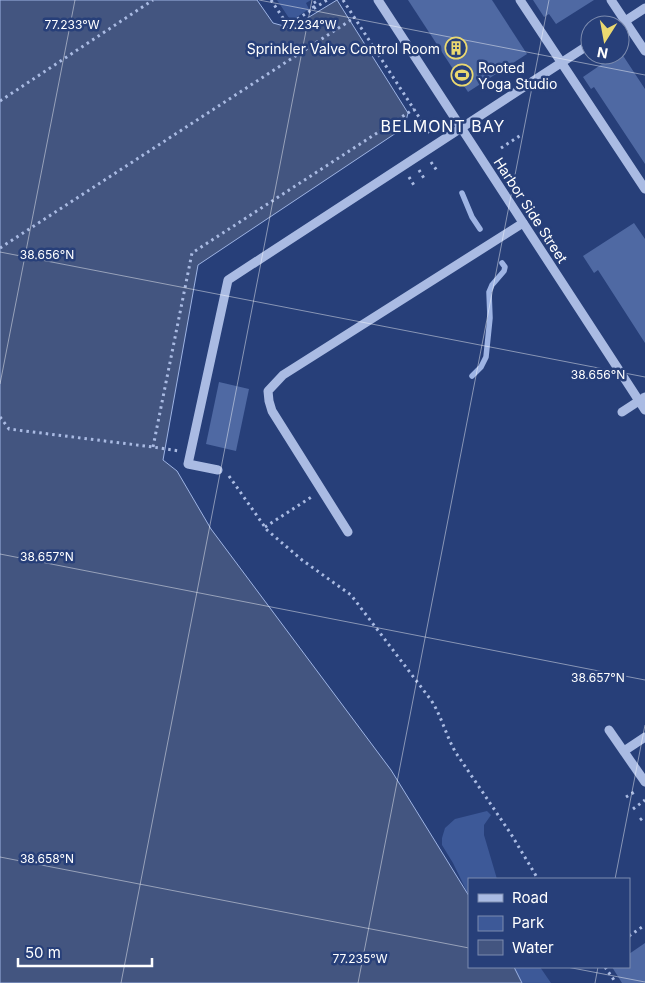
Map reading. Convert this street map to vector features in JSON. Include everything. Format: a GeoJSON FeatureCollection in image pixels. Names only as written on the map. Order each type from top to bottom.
{"type":"FeatureCollection","features":[{"type":"Feature","properties":{"kind":"street","name":"Harbor Side Street"},"geometry":{"type":"LineString","coordinates":[[378,0],[523,223],[642,399],[645,410]]}},
{"type":"Feature","properties":{"kind":"street"},"geometry":{"type":"LineString","coordinates":[[520,0],[645,190]]}},
{"type":"Feature","properties":{"kind":"street"},"geometry":{"type":"LineString","coordinates":[[611,0],[618,15]]}},
{"type":"Feature","properties":{"kind":"street"},"geometry":{"type":"LineString","coordinates":[[630,18],[645,8]]}},
{"type":"Feature","properties":{"kind":"street"},"geometry":{"type":"LineString","coordinates":[[630,32],[645,50]]}},
{"type":"Feature","properties":{"kind":"street"},"geometry":{"type":"LineString","coordinates":[[218,470],[188,464],[228,280],[580,50]]}},
{"type":"Feature","properties":{"kind":"street"},"geometry":{"type":"LineString","coordinates":[[348,532],[272,411],[268,401],[268,392],[282,375],[523,223]]}},
{"type":"Feature","properties":{"kind":"street"},"geometry":{"type":"LineString","coordinates":[[622,412],[642,399]]}},
{"type":"Feature","properties":{"kind":"street"},"geometry":{"type":"LineString","coordinates":[[610,730],[645,782]]}},
{"type":"Feature","properties":{"kind":"street"},"geometry":{"type":"LineString","coordinates":[[624,752],[645,737]]}},
{"type":"Feature","properties":{"kind":"path"},"geometry":{"type":"LineString","coordinates":[[0,101],[153,0]]}},
{"type":"Feature","properties":{"kind":"path"},"geometry":{"type":"LineString","coordinates":[[271,0],[284,21],[291,23],[327,0]]}},
{"type":"Feature","properties":{"kind":"path"},"geometry":{"type":"LineString","coordinates":[[314,8],[312,4],[319,0]]}},
{"type":"Feature","properties":{"kind":"path"},"geometry":{"type":"LineString","coordinates":[[343,0],[436,143]]}},
{"type":"Feature","properties":{"kind":"path"},"geometry":{"type":"LineString","coordinates":[[0,248],[354,18]]}},
{"type":"Feature","properties":{"kind":"path"},"geometry":{"type":"LineString","coordinates":[[393,123],[414,109]]}},
{"type":"Feature","properties":{"kind":"path"},"geometry":{"type":"LineString","coordinates":[[501,148],[521,135]]}},
{"type":"Feature","properties":{"kind":"path"},"geometry":{"type":"LineString","coordinates":[[0,417],[9,429],[165,449]]}},
{"type":"Feature","properties":{"kind":"path"},"geometry":{"type":"LineString","coordinates":[[218,470],[227,472],[265,527],[292,552],[343,588],[358,603],[439,712],[456,753],[498,814],[537,878]]}},
{"type":"Feature","properties":{"kind":"path"},"geometry":{"type":"LineString","coordinates":[[265,527],[322,490]]}},
{"type":"Feature","properties":{"kind":"path"},"geometry":{"type":"LineString","coordinates":[[633,808],[645,800]]}},
{"type":"Feature","properties":{"kind":"path"},"geometry":{"type":"LineString","coordinates":[[640,820],[645,816]]}},
{"type":"Feature","properties":{"kind":"path"},"geometry":{"type":"LineString","coordinates":[[630,935],[645,925]]}},
{"type":"Feature","properties":{"kind":"path"},"geometry":{"type":"LineString","coordinates":[[605,968],[616,983]]}},
{"type":"Feature","properties":{"kind":"green space"},"geometry":{"type":"Polygon","coordinates":[[[277,0],[311,0],[306,3],[309,9],[291,21],[277,0]]]}},
{"type":"Feature","properties":{"kind":"green space"},"geometry":{"type":"Polygon","coordinates":[[[487,811],[491,815],[484,825],[484,835],[497,878],[468,878],[468,894],[442,845],[445,828],[455,819],[487,811]]]}},
{"type":"Feature","properties":{"kind":"green space"},"geometry":{"type":"Polygon","coordinates":[[[514,968],[541,968],[551,983],[522,983],[514,968]]]}},
{"type":"Feature","properties":{"kind":"water"},"geometry":{"type":"Polygon","coordinates":[[[0,0],[257,0],[273,23],[291,28],[337,0],[408,113],[406,121],[399,131],[198,265],[163,460],[177,471],[211,529],[391,770],[468,894],[468,968],[514,968],[522,983],[0,983],[0,0]]]}},
{"type":"Feature","properties":{"kind":"building"},"geometry":{"type":"Polygon","coordinates":[[[408,0],[492,0],[527,54],[468,92],[408,0]]]}},
{"type":"Feature","properties":{"kind":"building"},"geometry":{"type":"Polygon","coordinates":[[[533,0],[594,0],[556,24],[549,14],[544,17],[533,0]]]}},
{"type":"Feature","properties":{"kind":"building"},"geometry":{"type":"Polygon","coordinates":[[[600,65],[629,65],[645,89],[645,164],[594,87],[591,89],[583,77],[600,65]]]}},
{"type":"Feature","properties":{"kind":"building"},"geometry":{"type":"Polygon","coordinates":[[[634,223],[645,239],[645,343],[598,270],[594,273],[583,256],[634,223]]]}},
{"type":"Feature","properties":{"kind":"building"},"geometry":{"type":"Polygon","coordinates":[[[219,382],[249,389],[236,451],[206,444],[219,382]]]}},
{"type":"Feature","properties":{"kind":"building"},"geometry":{"type":"Polygon","coordinates":[[[645,943],[645,983],[622,983],[613,968],[630,968],[630,953],[645,943]]]}},
{"type":"Feature","properties":{"kind":"waterway"},"geometry":{"type":"LineString","coordinates":[[462,193],[472,217],[480,229]]}},
{"type":"Feature","properties":{"kind":"waterway"},"geometry":{"type":"LineString","coordinates":[[472,376],[481,367],[486,357],[490,318],[489,292],[492,285],[504,271],[505,267],[502,263]]}},
{"type":"Feature","properties":{"kind":"place","name":"Sprinkler Valve Control Room"},"geometry":{"type":"Point","coordinates":[456,48]}},
{"type":"Feature","properties":{"kind":"place","name":"Rooted Yoga Studio"},"geometry":{"type":"Point","coordinates":[462,75]}},
{"type":"Feature","properties":{"kind":"district","name":"BELMONT BAY"},"geometry":{"type":"Point","coordinates":[443,126]}}]}
